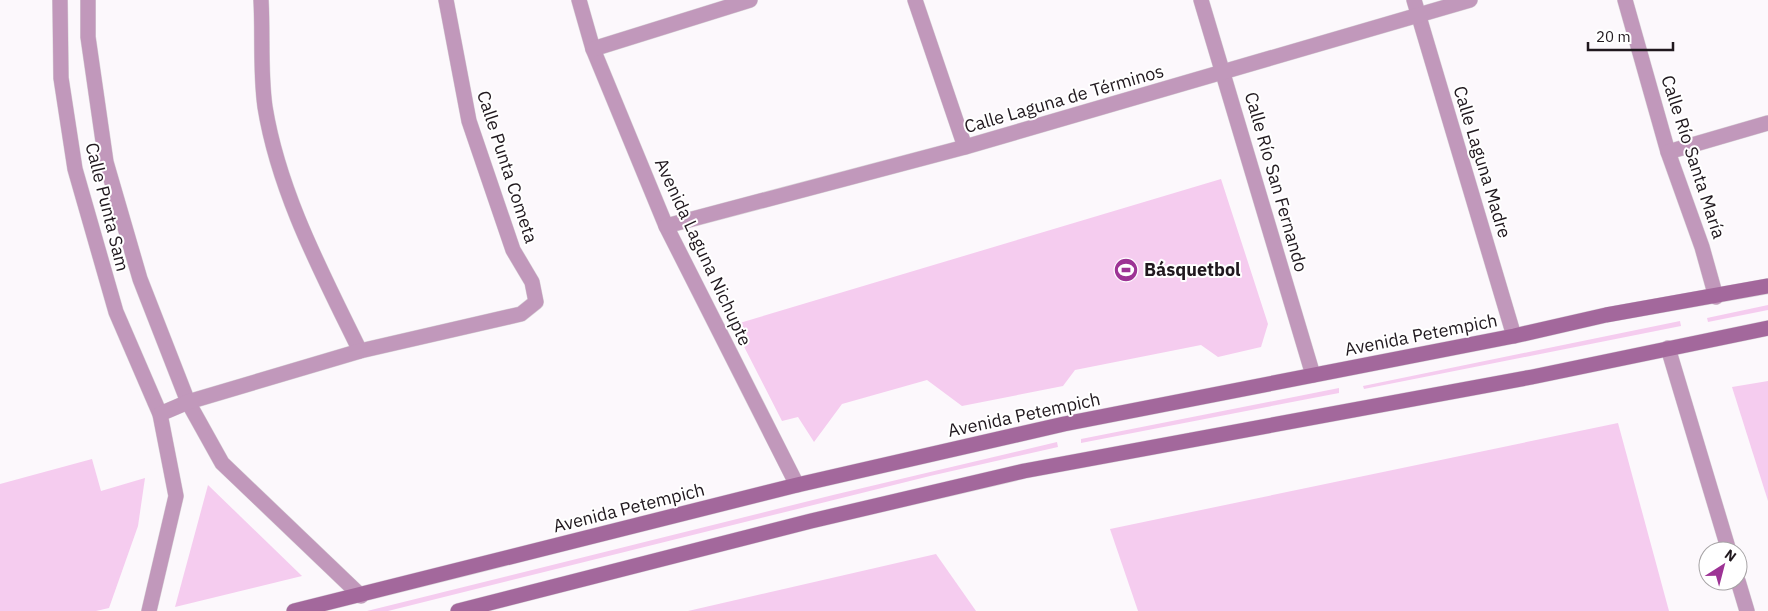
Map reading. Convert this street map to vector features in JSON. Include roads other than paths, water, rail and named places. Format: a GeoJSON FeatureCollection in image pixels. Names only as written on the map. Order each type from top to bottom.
{"type":"FeatureCollection","features":[{"type":"Feature","properties":{"kind":"main road","name":"Avenida Petempich"},"geometry":{"type":"LineString","coordinates":[[294,611],[361,596],[797,485],[1064,424],[1514,336],[1606,315],[1716,297],[1768,286]]}},
{"type":"Feature","properties":{"kind":"main road"},"geometry":{"type":"LineString","coordinates":[[458,611],[801,524],[1024,470],[1532,377],[1768,328]]}},
{"type":"Feature","properties":{"kind":"street","name":"Calle Punta Sam"},"geometry":{"type":"LineString","coordinates":[[60,0],[62,78],[75,169],[116,312],[160,414],[176,496],[150,611]]}},
{"type":"Feature","properties":{"kind":"street","name":"Calle Punta Sam"},"geometry":{"type":"LineString","coordinates":[[88,0],[88,37],[106,162],[140,279],[188,402],[222,462],[361,596]]}},
{"type":"Feature","properties":{"kind":"street"},"geometry":{"type":"LineString","coordinates":[[160,414],[188,402],[360,350],[309,246],[279,162],[265,106],[261,0]]}},
{"type":"Feature","properties":{"kind":"street","name":"Calle Punta Cometa"},"geometry":{"type":"LineString","coordinates":[[360,350],[521,314],[536,302],[532,282],[513,250],[468,121],[446,0]]}},
{"type":"Feature","properties":{"kind":"street","name":"Avenida Laguna Nichupte"},"geometry":{"type":"LineString","coordinates":[[579,0],[593,49],[666,226],[797,485]]}},
{"type":"Feature","properties":{"kind":"street"},"geometry":{"type":"LineString","coordinates":[[593,49],[750,0]]}},
{"type":"Feature","properties":{"kind":"street"},"geometry":{"type":"LineString","coordinates":[[915,0],[965,147]]}},
{"type":"Feature","properties":{"kind":"street","name":"Calle Río San Fernando"},"geometry":{"type":"LineString","coordinates":[[1202,0],[1313,375]]}},
{"type":"Feature","properties":{"kind":"street","name":"Calle Laguna Madre"},"geometry":{"type":"LineString","coordinates":[[1414,0],[1514,336]]}},
{"type":"Feature","properties":{"kind":"street","name":"Calle Laguna de Términos"},"geometry":{"type":"LineString","coordinates":[[666,226],[965,147],[1470,0]]}},
{"type":"Feature","properties":{"kind":"street","name":"Calle Río Santa María"},"geometry":{"type":"LineString","coordinates":[[1625,0],[1668,152],[1702,247],[1716,297]]}},
{"type":"Feature","properties":{"kind":"street"},"geometry":{"type":"LineString","coordinates":[[1668,152],[1768,123]]}},
{"type":"Feature","properties":{"kind":"street"},"geometry":{"type":"LineString","coordinates":[[1668,348],[1726,541]]}},
{"type":"Feature","properties":{"kind":"street"},"geometry":{"type":"LineString","coordinates":[[1741,591],[1747,611]]}},
{"type":"Feature","properties":{"kind":"place","name":"Básquetbol"},"geometry":{"type":"Point","coordinates":[1126,270]}}]}
